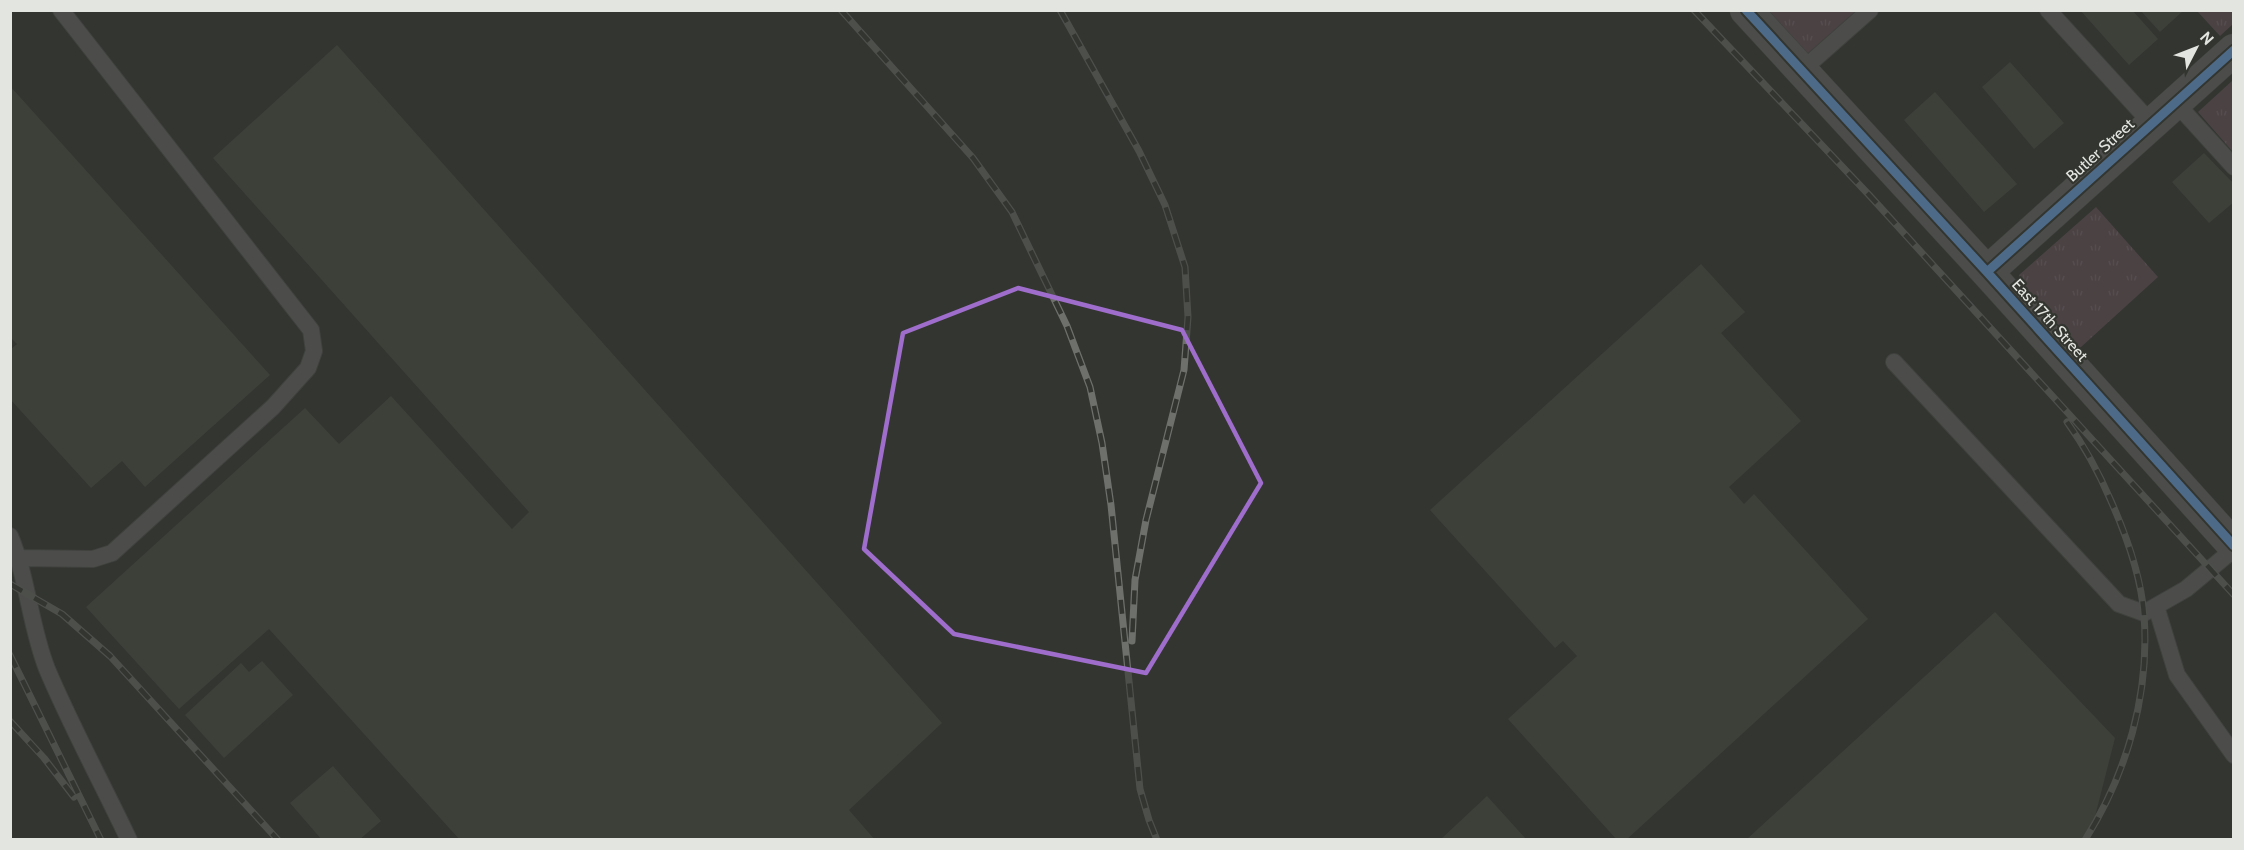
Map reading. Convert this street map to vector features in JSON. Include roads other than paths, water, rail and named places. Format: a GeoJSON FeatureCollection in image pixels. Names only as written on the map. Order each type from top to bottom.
{"type":"FeatureCollection","features":[{"type":"Feature","properties":{"kind":"street","name":"East 17th Street"},"geometry":{"type":"LineString","coordinates":[[1746,10],[1987,272],[2234,547]]}},
{"type":"Feature","properties":{"kind":"street","name":"Butler Street"},"geometry":{"type":"LineString","coordinates":[[1987,272],[2234,50]]}},
{"type":"Feature","properties":{"kind":"lane"},"geometry":{"type":"LineString","coordinates":[[19,558],[93,559],[112,553],[273,407],[308,368],[314,351],[311,330],[61,10]]}},
{"type":"Feature","properties":{"kind":"lane"},"geometry":{"type":"LineString","coordinates":[[1802,71],[1870,10]]}},
{"type":"Feature","properties":{"kind":"lane"},"geometry":{"type":"LineString","coordinates":[[2048,10],[2152,124]]}},
{"type":"Feature","properties":{"kind":"lane"},"geometry":{"type":"LineString","coordinates":[[2175,102],[2234,167]]}},
{"type":"Feature","properties":{"kind":"lane"},"geometry":{"type":"LineString","coordinates":[[1894,362],[2120,604],[2144,613],[2186,589],[2234,547]]}},
{"type":"Feature","properties":{"kind":"lane"},"geometry":{"type":"LineString","coordinates":[[10,536],[19,558],[47,668],[129,840]]}},
{"type":"Feature","properties":{"kind":"lane"},"geometry":{"type":"LineString","coordinates":[[2156,606],[2177,675],[2234,755]]}},
{"type":"Feature","properties":{"kind":"railway"},"geometry":{"type":"LineString","coordinates":[[841,10],[973,158],[1012,212],[1067,326],[1090,387],[1102,443],[1111,505],[1140,789],[1157,840]]}},
{"type":"Feature","properties":{"kind":"railway"},"geometry":{"type":"LineString","coordinates":[[1060,10],[1139,151],[1165,205],[1185,267],[1188,317],[1184,370],[1146,520],[1135,580],[1132,641]]}},
{"type":"Feature","properties":{"kind":"railway"},"geometry":{"type":"LineString","coordinates":[[1694,10],[1870,196],[2234,595]]}},
{"type":"Feature","properties":{"kind":"railway"},"geometry":{"type":"LineString","coordinates":[[2067,422],[2097,470],[2122,529],[2136,571],[2144,615],[2143,674],[2132,732],[2113,788],[2085,840]]}},
{"type":"Feature","properties":{"kind":"railway"},"geometry":{"type":"LineString","coordinates":[[10,584],[62,614],[110,656],[278,840]]}},
{"type":"Feature","properties":{"kind":"railway"},"geometry":{"type":"LineString","coordinates":[[10,655],[101,840]]}},
{"type":"Feature","properties":{"kind":"railway"},"geometry":{"type":"LineString","coordinates":[[10,721],[44,758],[74,797]]}}]}
